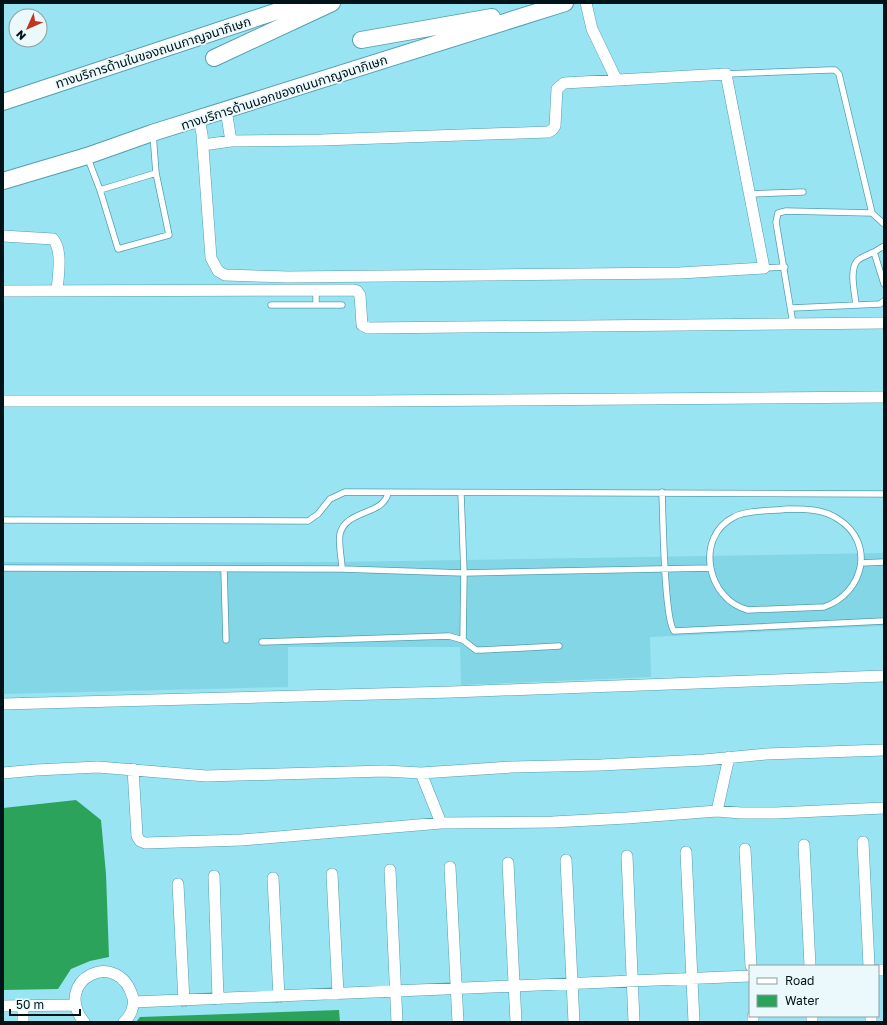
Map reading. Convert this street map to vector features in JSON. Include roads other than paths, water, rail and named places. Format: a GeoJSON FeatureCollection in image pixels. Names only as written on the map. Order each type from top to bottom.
{"type":"FeatureCollection","features":[{"type":"Feature","properties":{"kind":"main road","name":"ทางบริการด้านในของถนนกาญจนาภิเษก"},"geometry":{"type":"LineString","coordinates":[[3,102],[302,3]]}},
{"type":"Feature","properties":{"kind":"main road"},"geometry":{"type":"LineString","coordinates":[[214,58],[332,3]]}},
{"type":"Feature","properties":{"kind":"main road"},"geometry":{"type":"LineString","coordinates":[[361,40],[559,5]]}},
{"type":"Feature","properties":{"kind":"main road","name":"ทางบริการด้านนอกของถนนกาญจนาภิเษก"},"geometry":{"type":"LineString","coordinates":[[3,181],[87,156],[152,133],[559,5]]}},
{"type":"Feature","properties":{"kind":"street"},"geometry":{"type":"LineString","coordinates":[[586,3],[592,29],[616,80]]}},
{"type":"Feature","properties":{"kind":"street"},"geometry":{"type":"LineString","coordinates":[[199,118],[203,145],[211,258],[218,271],[225,275],[288,277],[620,274],[680,273],[764,268],[726,74],[561,84],[557,89],[555,126],[548,132],[322,140],[231,141],[203,145]]}},
{"type":"Feature","properties":{"kind":"street"},"geometry":{"type":"LineString","coordinates":[[226,110],[231,141]]}},
{"type":"Feature","properties":{"kind":"street"},"geometry":{"type":"LineString","coordinates":[[3,236],[53,239],[57,246],[58,258],[57,291]]}},
{"type":"Feature","properties":{"kind":"street"},"geometry":{"type":"LineString","coordinates":[[3,291],[357,291],[360,295],[362,325],[368,328],[884,323]]}},
{"type":"Feature","properties":{"kind":"street"},"geometry":{"type":"LineString","coordinates":[[3,401],[377,401],[884,397]]}},
{"type":"Feature","properties":{"kind":"street"},"geometry":{"type":"LineString","coordinates":[[3,704],[452,692],[884,676]]}},
{"type":"Feature","properties":{"kind":"street"},"geometry":{"type":"LineString","coordinates":[[3,774],[36,770],[98,767],[133,769],[174,775],[206,776],[386,771],[421,773],[512,767],[601,765],[729,758],[766,754],[884,750]]}},
{"type":"Feature","properties":{"kind":"street"},"geometry":{"type":"LineString","coordinates":[[717,811],[729,758]]}},
{"type":"Feature","properties":{"kind":"street"},"geometry":{"type":"LineString","coordinates":[[133,769],[137,836],[140,841],[145,843],[242,840],[441,823],[560,822],[717,811],[776,813],[884,808]]}},
{"type":"Feature","properties":{"kind":"street"},"geometry":{"type":"LineString","coordinates":[[421,773],[441,823]]}},
{"type":"Feature","properties":{"kind":"street"},"geometry":{"type":"LineString","coordinates":[[863,842],[869,965]]}},
{"type":"Feature","properties":{"kind":"street"},"geometry":{"type":"LineString","coordinates":[[804,845],[810,965]]}},
{"type":"Feature","properties":{"kind":"street"},"geometry":{"type":"LineString","coordinates":[[745,849],[751,965]]}},
{"type":"Feature","properties":{"kind":"street"},"geometry":{"type":"LineString","coordinates":[[686,852],[694,1022]]}},
{"type":"Feature","properties":{"kind":"street"},"geometry":{"type":"LineString","coordinates":[[627,856],[634,1022]]}},
{"type":"Feature","properties":{"kind":"street"},"geometry":{"type":"LineString","coordinates":[[566,860],[574,1022]]}},
{"type":"Feature","properties":{"kind":"street"},"geometry":{"type":"LineString","coordinates":[[508,863],[516,1022]]}},
{"type":"Feature","properties":{"kind":"street"},"geometry":{"type":"LineString","coordinates":[[450,867],[458,1022]]}},
{"type":"Feature","properties":{"kind":"street"},"geometry":{"type":"LineString","coordinates":[[390,870],[397,1022]]}},
{"type":"Feature","properties":{"kind":"street"},"geometry":{"type":"LineString","coordinates":[[332,874],[338,994]]}},
{"type":"Feature","properties":{"kind":"street"},"geometry":{"type":"LineString","coordinates":[[214,876],[218,999]]}},
{"type":"Feature","properties":{"kind":"street"},"geometry":{"type":"LineString","coordinates":[[273,878],[279,997]]}},
{"type":"Feature","properties":{"kind":"street"},"geometry":{"type":"LineString","coordinates":[[178,884],[184,1001]]}},
{"type":"Feature","properties":{"kind":"street"},"geometry":{"type":"LineString","coordinates":[[84,1022],[74,1005],[76,991],[81,981],[91,974],[102,971],[113,972],[123,978],[130,987],[134,1002],[132,1010],[124,1022]]}},
{"type":"Feature","properties":{"kind":"street"},"geometry":{"type":"LineString","coordinates":[[134,1002],[749,976]]}},
{"type":"Feature","properties":{"kind":"street"},"geometry":{"type":"LineString","coordinates":[[3,1006],[74,1005]]}},
{"type":"Feature","properties":{"kind":"street"},"geometry":{"type":"LineString","coordinates":[[23,1006],[23,1022]]}},
{"type":"Feature","properties":{"kind":"lane"},"geometry":{"type":"LineString","coordinates":[[726,74],[835,70],[839,74],[872,213],[884,224]]}},
{"type":"Feature","properties":{"kind":"lane"},"geometry":{"type":"LineString","coordinates":[[87,156],[100,190],[118,249],[169,235],[156,173],[152,133]]}},
{"type":"Feature","properties":{"kind":"lane"},"geometry":{"type":"LineString","coordinates":[[100,190],[156,173]]}},
{"type":"Feature","properties":{"kind":"lane"},"geometry":{"type":"LineString","coordinates":[[750,194],[803,192]]}},
{"type":"Feature","properties":{"kind":"lane"},"geometry":{"type":"LineString","coordinates":[[794,324],[776,222],[778,214],[786,211],[872,213]]}},
{"type":"Feature","properties":{"kind":"lane"},"geometry":{"type":"LineString","coordinates":[[856,305],[854,268],[856,262],[884,246]]}},
{"type":"Feature","properties":{"kind":"lane"},"geometry":{"type":"LineString","coordinates":[[874,252],[884,284]]}},
{"type":"Feature","properties":{"kind":"lane"},"geometry":{"type":"LineString","coordinates":[[764,268],[785,267]]}},
{"type":"Feature","properties":{"kind":"lane"},"geometry":{"type":"LineString","coordinates":[[316,290],[316,305]]}},
{"type":"Feature","properties":{"kind":"lane"},"geometry":{"type":"LineString","coordinates":[[792,308],[880,304],[884,301]]}},
{"type":"Feature","properties":{"kind":"lane"},"geometry":{"type":"LineString","coordinates":[[271,305],[342,305]]}},
{"type":"Feature","properties":{"kind":"lane"},"geometry":{"type":"LineString","coordinates":[[3,520],[308,521],[318,514],[330,499],[340,493],[363,491],[388,493],[460,494],[662,492],[884,494]]}},
{"type":"Feature","properties":{"kind":"lane"},"geometry":{"type":"LineString","coordinates":[[662,492],[665,569],[670,621],[673,629],[677,632],[884,622]]}},
{"type":"Feature","properties":{"kind":"lane"},"geometry":{"type":"LineString","coordinates":[[342,569],[340,535],[343,528],[358,514],[383,504],[387,500],[388,493]]}},
{"type":"Feature","properties":{"kind":"lane"},"geometry":{"type":"LineString","coordinates":[[460,494],[464,573],[463,640]]}},
{"type":"Feature","properties":{"kind":"lane"},"geometry":{"type":"LineString","coordinates":[[788,509],[818,510],[838,518],[847,526],[855,538],[861,563],[860,575],[853,586],[844,596],[834,603],[824,607],[748,610],[738,607],[719,589],[710,568],[710,554],[713,538],[727,521],[734,516],[788,509]]}},
{"type":"Feature","properties":{"kind":"lane"},"geometry":{"type":"LineString","coordinates":[[861,563],[884,562]]}},
{"type":"Feature","properties":{"kind":"lane"},"geometry":{"type":"LineString","coordinates":[[3,568],[342,569],[464,573],[710,568]]}},
{"type":"Feature","properties":{"kind":"lane"},"geometry":{"type":"LineString","coordinates":[[224,569],[226,640]]}},
{"type":"Feature","properties":{"kind":"lane"},"geometry":{"type":"LineString","coordinates":[[262,642],[449,636],[463,640],[476,650],[559,646]]}},
{"type":"Feature","properties":{"kind":"water"},"geometry":{"type":"Polygon","coordinates":[[[76,800],[101,820],[106,874],[109,957],[90,961],[71,969],[58,989],[3,990],[3,808],[76,800]]]}},
{"type":"Feature","properties":{"kind":"water"},"geometry":{"type":"Polygon","coordinates":[[[339,1010],[340,1022],[136,1022],[140,1017],[339,1010]]]}}]}
